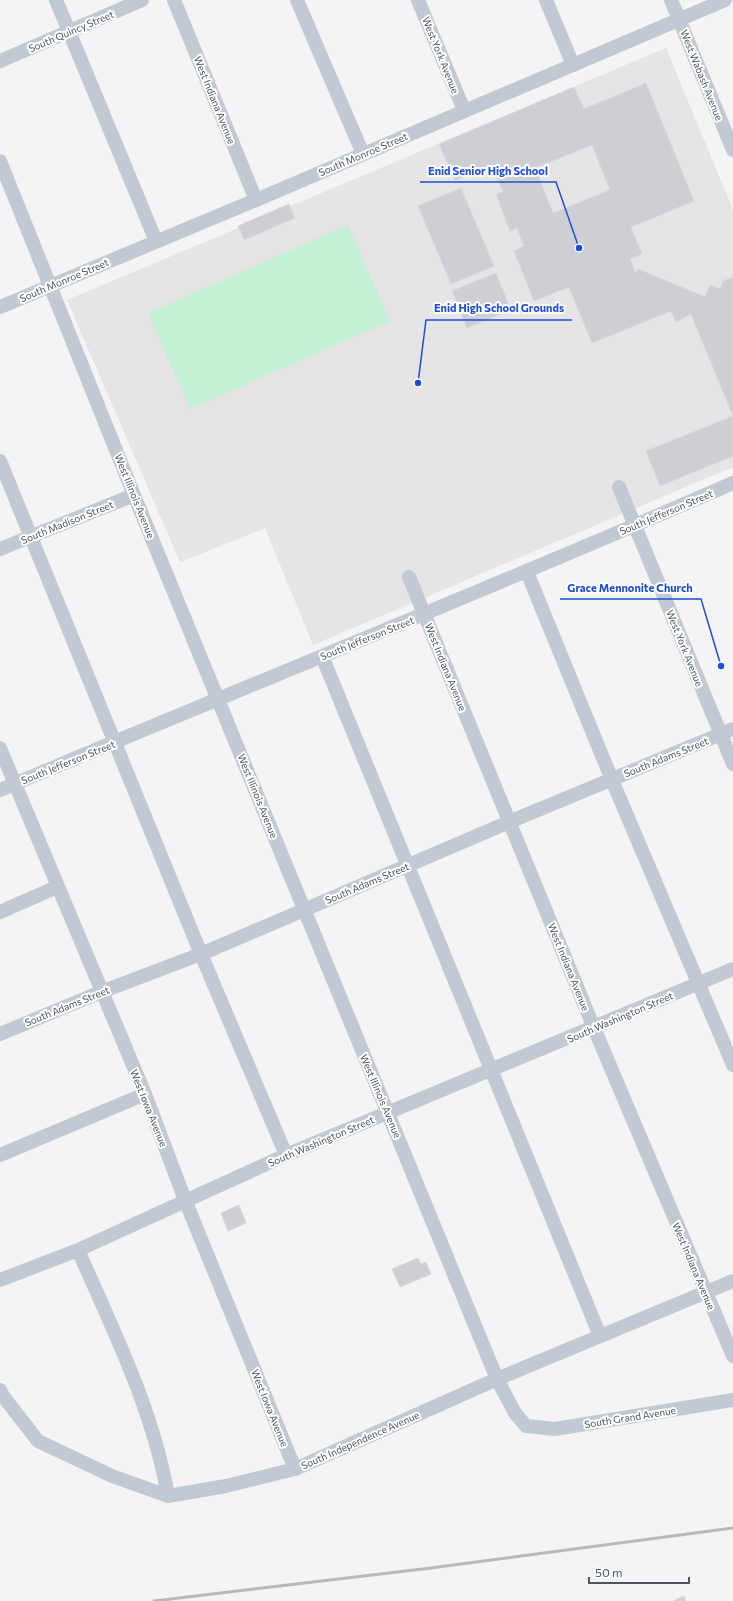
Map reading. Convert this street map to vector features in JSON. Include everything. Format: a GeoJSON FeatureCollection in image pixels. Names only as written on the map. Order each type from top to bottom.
{"type":"FeatureCollection","features":[{"type":"Feature","properties":{"kind":"street"},"geometry":{"type":"LineString","coordinates":[[56,0],[156,241]]}},
{"type":"Feature","properties":{"kind":"street","name":"South Quincy Street"},"geometry":{"type":"LineString","coordinates":[[0,61],[142,0]]}},
{"type":"Feature","properties":{"kind":"street","name":"West Indiana Avenue"},"geometry":{"type":"LineString","coordinates":[[174,0],[256,200]]}},
{"type":"Feature","properties":{"kind":"street"},"geometry":{"type":"LineString","coordinates":[[297,0],[363,154]]}},
{"type":"Feature","properties":{"kind":"street","name":"West York Avenue"},"geometry":{"type":"LineString","coordinates":[[418,0],[464,110]]}},
{"type":"Feature","properties":{"kind":"street"},"geometry":{"type":"LineString","coordinates":[[546,0],[573,65]]}},
{"type":"Feature","properties":{"kind":"street","name":"West Wabash Avenue"},"geometry":{"type":"LineString","coordinates":[[671,0],[733,150]]}},
{"type":"Feature","properties":{"kind":"street","name":"South Monroe Street"},"geometry":{"type":"LineString","coordinates":[[0,307],[51,287],[464,110],[573,65],[679,18],[725,0]]}},
{"type":"Feature","properties":{"kind":"street","name":"West Illinois Avenue"},"geometry":{"type":"LineString","coordinates":[[0,161],[134,495],[497,1379],[515,1413],[526,1426]]}},
{"type":"Feature","properties":{"kind":"street"},"geometry":{"type":"LineString","coordinates":[[0,461],[116,742],[201,954],[286,1155]]}},
{"type":"Feature","properties":{"kind":"street","name":"South Jefferson Street"},"geometry":{"type":"LineString","coordinates":[[0,790],[322,656],[425,615],[733,483]]}},
{"type":"Feature","properties":{"kind":"street","name":"West York Avenue"},"geometry":{"type":"LineString","coordinates":[[619,487],[727,732],[733,764]]}},
{"type":"Feature","properties":{"kind":"street","name":"South Madison Street"},"geometry":{"type":"LineString","coordinates":[[0,549],[134,495]]}},
{"type":"Feature","properties":{"kind":"street"},"geometry":{"type":"LineString","coordinates":[[527,572],[612,780],[733,1064]]}},
{"type":"Feature","properties":{"kind":"street","name":"West Indiana Avenue"},"geometry":{"type":"LineString","coordinates":[[409,577],[594,1028],[733,1356]]}},
{"type":"Feature","properties":{"kind":"street"},"geometry":{"type":"LineString","coordinates":[[322,656],[600,1336]]}},
{"type":"Feature","properties":{"kind":"street","name":"South Adams Street"},"geometry":{"type":"LineString","coordinates":[[0,1034],[101,992],[201,954],[509,822],[727,732]]}},
{"type":"Feature","properties":{"kind":"street","name":"West Iowa Avenue"},"geometry":{"type":"LineString","coordinates":[[0,748],[145,1094],[185,1200],[295,1469]]}},
{"type":"Feature","properties":{"kind":"street"},"geometry":{"type":"LineString","coordinates":[[0,912],[57,887]]}},
{"type":"Feature","properties":{"kind":"street","name":"South Washington Street"},"geometry":{"type":"LineString","coordinates":[[0,1280],[78,1250],[286,1155],[733,969]]}},
{"type":"Feature","properties":{"kind":"street"},"geometry":{"type":"LineString","coordinates":[[0,1155],[145,1094]]}},
{"type":"Feature","properties":{"kind":"street"},"geometry":{"type":"LineString","coordinates":[[78,1250],[146,1407],[157,1444],[168,1496]]}},
{"type":"Feature","properties":{"kind":"street","name":"South Independence Avenue"},"geometry":{"type":"LineString","coordinates":[[0,1390],[38,1441],[112,1476],[168,1496],[226,1486],[295,1469],[497,1379],[733,1281]]}},
{"type":"Feature","properties":{"kind":"street","name":"South Grand Avenue"},"geometry":{"type":"LineString","coordinates":[[526,1426],[555,1429],[733,1400]]}},
{"type":"Feature","properties":{"kind":"shaded area"},"geometry":{"type":"Polygon","coordinates":[[[666,48],[733,210],[733,467],[313,645],[265,528],[180,562],[67,300],[666,48]]]}},
{"type":"Feature","properties":{"kind":"green space"},"geometry":{"type":"Polygon","coordinates":[[[348,225],[390,321],[190,409],[148,313],[348,225]]]}},
{"type":"Feature","properties":{"kind":"building"},"geometry":{"type":"Polygon","coordinates":[[[646,83],[694,201],[631,227],[642,254],[630,259],[636,273],[638,269],[705,297],[710,285],[720,289],[723,281],[733,277],[733,416],[691,314],[676,322],[671,311],[592,343],[569,287],[534,301],[514,251],[524,246],[517,228],[510,231],[496,194],[503,192],[492,165],[455,180],[439,144],[574,87],[584,109],[646,83]],[[592,145],[535,168],[553,213],[610,190],[592,145]]]}},
{"type":"Feature","properties":{"kind":"building"},"geometry":{"type":"Polygon","coordinates":[[[461,188],[494,266],[451,284],[418,206],[461,188]]]}},
{"type":"Feature","properties":{"kind":"building"},"geometry":{"type":"Polygon","coordinates":[[[289,204],[295,218],[244,240],[238,226],[289,204]]]}},
{"type":"Feature","properties":{"kind":"building"},"geometry":{"type":"Polygon","coordinates":[[[496,273],[511,310],[467,328],[452,291],[496,273]]]}},
{"type":"Feature","properties":{"kind":"building"},"geometry":{"type":"Polygon","coordinates":[[[733,416],[733,456],[660,486],[646,451],[733,416]]]}},
{"type":"Feature","properties":{"kind":"building"},"geometry":{"type":"Polygon","coordinates":[[[239,1205],[246,1223],[228,1231],[221,1213],[239,1205]]]}},
{"type":"Feature","properties":{"kind":"building"},"geometry":{"type":"Polygon","coordinates":[[[418,1258],[421,1264],[426,1262],[431,1274],[400,1287],[392,1269],[418,1258]]]}},
{"type":"Feature","properties":{"kind":"building"},"geometry":{"type":"Polygon","coordinates":[[[684,1596],[686,1601],[673,1601],[684,1596]]]}},
{"type":"Feature","properties":{"kind":"railway"},"geometry":{"type":"LineString","coordinates":[[154,1601],[431,1568],[733,1528]]}},
{"type":"Feature","properties":{"kind":"place","name":"Enid Senior High School"},"geometry":{"type":"Point","coordinates":[579,248]}},
{"type":"Feature","properties":{"kind":"place","name":"Enid High School Grounds"},"geometry":{"type":"Point","coordinates":[418,383]}},
{"type":"Feature","properties":{"kind":"place","name":"Grace Mennonite Church"},"geometry":{"type":"Point","coordinates":[721,666]}}]}
